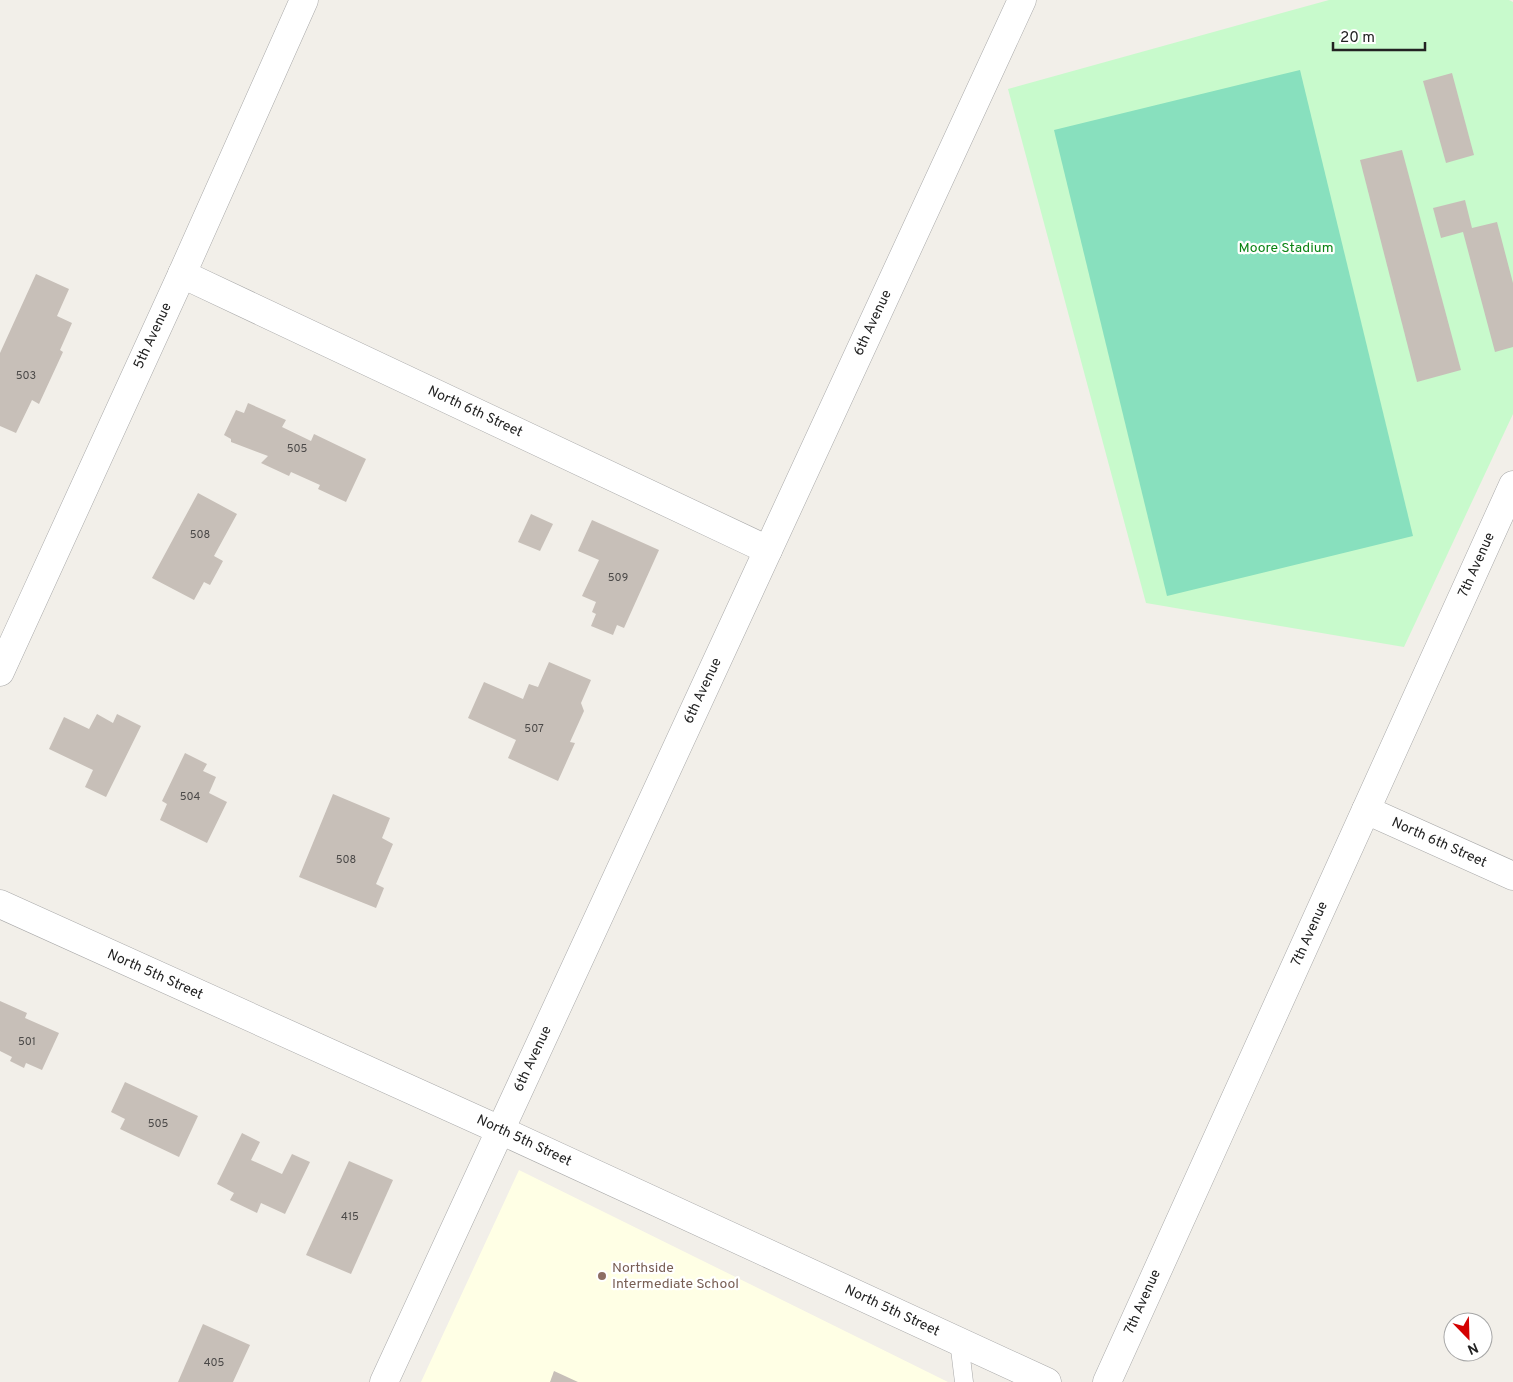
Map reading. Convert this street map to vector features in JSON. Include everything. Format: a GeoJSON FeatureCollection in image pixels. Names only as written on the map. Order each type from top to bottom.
{"type":"FeatureCollection","features":[{"type":"Feature","properties":{"kind":"street","name":"5th Avenue"},"geometry":{"type":"LineString","coordinates":[[0,672],[182,274],[304,0]]}},
{"type":"Feature","properties":{"kind":"street","name":"6th Avenue"},"geometry":{"type":"LineString","coordinates":[[384,1382],[1022,0]]}},
{"type":"Feature","properties":{"kind":"street","name":"North 6th Street"},"geometry":{"type":"LineString","coordinates":[[182,274],[768,550]]}},
{"type":"Feature","properties":{"kind":"street","name":"7th Avenue"},"geometry":{"type":"LineString","coordinates":[[1107,1382],[1513,485]]}},
{"type":"Feature","properties":{"kind":"street","name":"North 6th Street"},"geometry":{"type":"LineString","coordinates":[[1366,810],[1513,876]]}},
{"type":"Feature","properties":{"kind":"street","name":"North 5th Street"},"geometry":{"type":"LineString","coordinates":[[0,904],[500,1130],[1047,1382]]}},
{"type":"Feature","properties":{"kind":"lane"},"geometry":{"type":"LineString","coordinates":[[959,1341],[964,1382]]}},
{"type":"Feature","properties":{"kind":"shaded area","name":"Northside Intermediate School"},"geometry":{"type":"Polygon","coordinates":[[[519,1170],[948,1382],[421,1382],[519,1170]]]}},
{"type":"Feature","properties":{"kind":"green space","name":"Moore Stadium"},"geometry":{"type":"Polygon","coordinates":[[[1329,0],[1509,0],[1513,2],[1513,414],[1404,647],[1146,603],[1008,89],[1329,0]]]}},
{"type":"Feature","properties":{"kind":"green space"},"geometry":{"type":"Polygon","coordinates":[[[1300,70],[1413,536],[1167,596],[1054,130],[1300,70]]]}},
{"type":"Feature","properties":{"kind":"building"},"geometry":{"type":"Polygon","coordinates":[[[1452,73],[1474,155],[1446,163],[1423,81],[1452,73]]]}},
{"type":"Feature","properties":{"kind":"building"},"geometry":{"type":"Polygon","coordinates":[[[1402,150],[1461,370],[1417,382],[1360,160],[1402,150]]]}},
{"type":"Feature","properties":{"kind":"building"},"geometry":{"type":"Polygon","coordinates":[[[1465,200],[1472,228],[1497,222],[1513,283],[1513,347],[1495,352],[1463,232],[1441,238],[1433,208],[1465,200]]]}},
{"type":"Feature","properties":{"kind":"building"},"geometry":{"type":"Polygon","coordinates":[[[36,274],[69,289],[57,316],[72,323],[60,350],[63,352],[39,404],[32,400],[16,433],[0,426],[0,353],[36,274]]]}},
{"type":"Feature","properties":{"kind":"building"},"geometry":{"type":"Polygon","coordinates":[[[248,403],[286,420],[282,427],[311,441],[314,434],[366,459],[346,502],[318,489],[320,485],[291,472],[289,476],[261,463],[268,456],[231,442],[231,439],[224,435],[236,410],[244,413],[248,403]]]}},
{"type":"Feature","properties":{"kind":"building"},"geometry":{"type":"Polygon","coordinates":[[[198,493],[237,514],[214,556],[223,561],[210,585],[204,582],[194,600],[152,578],[198,493]]]}},
{"type":"Feature","properties":{"kind":"building"},"geometry":{"type":"Polygon","coordinates":[[[531,514],[553,524],[540,551],[518,542],[531,514]]]}},
{"type":"Feature","properties":{"kind":"building"},"geometry":{"type":"Polygon","coordinates":[[[592,520],[659,550],[624,628],[617,625],[613,635],[591,626],[596,614],[592,612],[596,602],[582,596],[599,560],[578,551],[592,520]]]}},
{"type":"Feature","properties":{"kind":"building"},"geometry":{"type":"Polygon","coordinates":[[[549,662],[591,680],[581,703],[584,711],[570,742],[575,743],[558,781],[508,758],[516,740],[468,718],[484,682],[523,699],[529,684],[538,687],[549,662]]]}},
{"type":"Feature","properties":{"kind":"building"},"geometry":{"type":"Polygon","coordinates":[[[97,714],[113,723],[117,714],[141,726],[106,797],[85,787],[93,770],[49,749],[64,717],[89,729],[97,714]]]}},
{"type":"Feature","properties":{"kind":"building"},"geometry":{"type":"Polygon","coordinates":[[[185,753],[207,764],[203,771],[216,777],[209,793],[227,802],[207,843],[160,820],[167,804],[162,801],[185,753]]]}},
{"type":"Feature","properties":{"kind":"building"},"geometry":{"type":"Polygon","coordinates":[[[333,794],[390,818],[382,838],[393,844],[376,884],[384,888],[376,908],[299,877],[333,794]]]}},
{"type":"Feature","properties":{"kind":"building"},"geometry":{"type":"Polygon","coordinates":[[[0,1001],[27,1013],[25,1018],[59,1033],[42,1070],[26,1063],[24,1068],[10,1061],[12,1057],[0,1051],[0,1001]]]}},
{"type":"Feature","properties":{"kind":"building"},"geometry":{"type":"Polygon","coordinates":[[[125,1082],[198,1116],[179,1157],[120,1129],[125,1119],[111,1112],[125,1082]]]}},
{"type":"Feature","properties":{"kind":"building"},"geometry":{"type":"Polygon","coordinates":[[[242,1133],[260,1142],[251,1160],[282,1174],[292,1154],[310,1162],[285,1214],[261,1203],[257,1213],[230,1200],[234,1193],[217,1184],[242,1133]]]}},
{"type":"Feature","properties":{"kind":"building"},"geometry":{"type":"Polygon","coordinates":[[[349,1161],[393,1180],[351,1274],[306,1255],[349,1161]]]}},
{"type":"Feature","properties":{"kind":"building"},"geometry":{"type":"Polygon","coordinates":[[[203,1324],[250,1345],[233,1382],[178,1382],[203,1324]]]}},
{"type":"Feature","properties":{"kind":"building"},"geometry":{"type":"Polygon","coordinates":[[[554,1371],[578,1382],[550,1382],[554,1371]]]}},
{"type":"Feature","properties":{"kind":"place","name":"Northside Intermediate School"},"geometry":{"type":"Point","coordinates":[602,1276]}}]}
